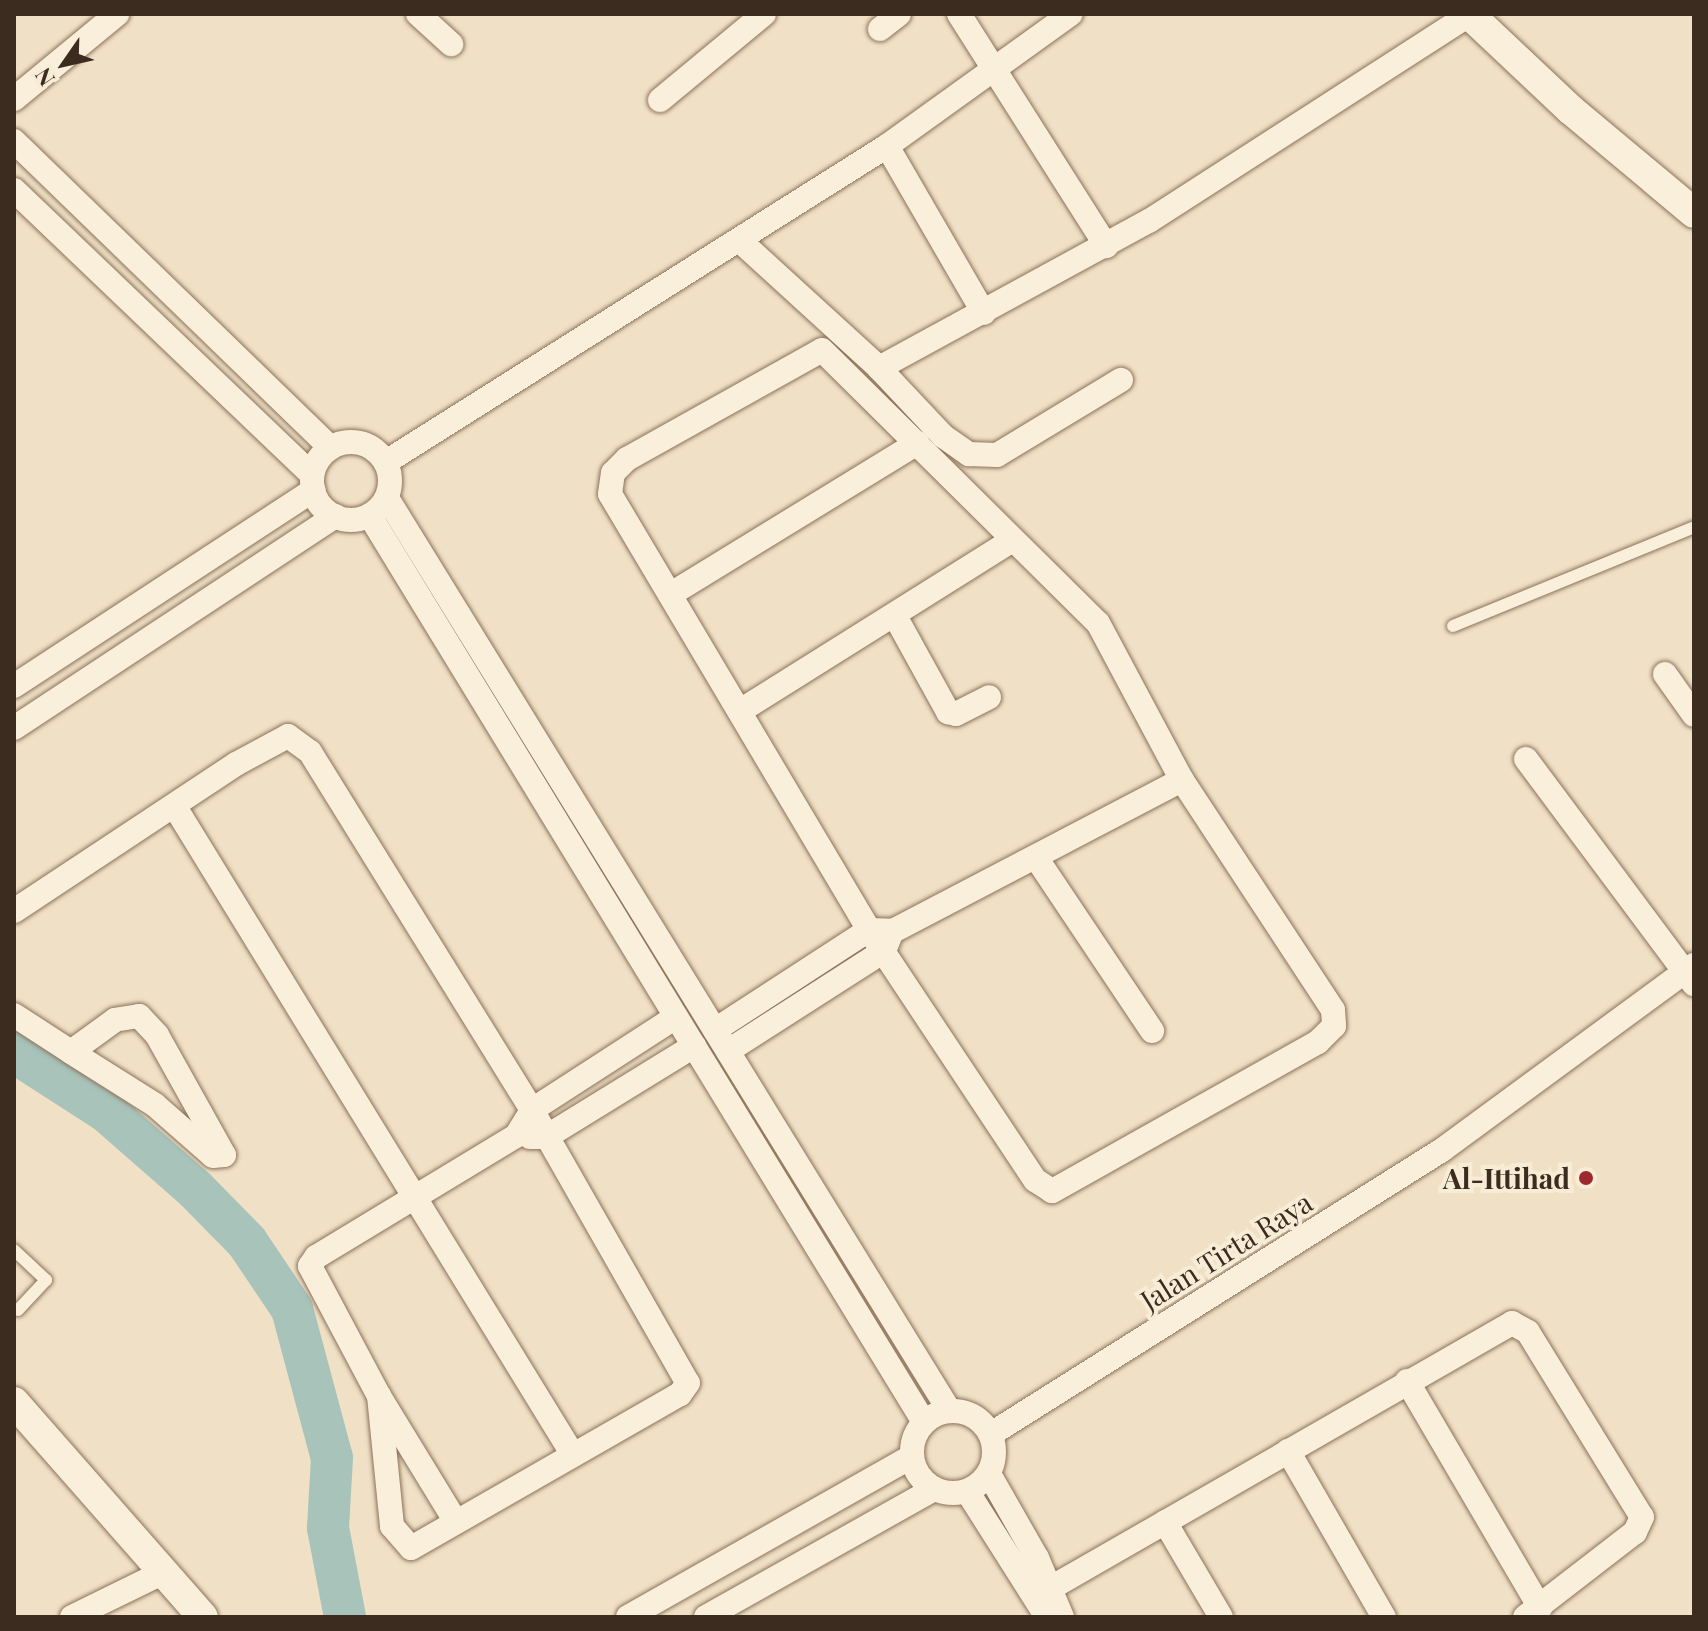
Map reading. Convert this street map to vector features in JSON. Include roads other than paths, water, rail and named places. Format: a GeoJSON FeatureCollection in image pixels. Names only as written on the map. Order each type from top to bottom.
{"type":"FeatureCollection","features":[{"type":"Feature","properties":{"kind":"street"},"geometry":{"type":"LineString","coordinates":[[14,99],[117,14]]}},
{"type":"Feature","properties":{"kind":"street"},"geometry":{"type":"LineString","coordinates":[[418,14],[451,44]]}},
{"type":"Feature","properties":{"kind":"street"},"geometry":{"type":"LineString","coordinates":[[660,100],[764,14]]}},
{"type":"Feature","properties":{"kind":"street"},"geometry":{"type":"LineString","coordinates":[[959,14],[1106,246]]}},
{"type":"Feature","properties":{"kind":"street"},"geometry":{"type":"LineString","coordinates":[[386,462],[887,146],[1071,14]]}},
{"type":"Feature","properties":{"kind":"street"},"geometry":{"type":"LineString","coordinates":[[879,368],[1106,246],[1470,14],[1571,110],[1694,213]]}},
{"type":"Feature","properties":{"kind":"street"},"geometry":{"type":"LineString","coordinates":[[14,141],[331,448]]}},
{"type":"Feature","properties":{"kind":"street"},"geometry":{"type":"LineString","coordinates":[[887,146],[984,313]]}},
{"type":"Feature","properties":{"kind":"street"},"geometry":{"type":"LineString","coordinates":[[14,190],[313,483],[320,505],[335,516],[352,520],[378,507],[391,487],[386,462],[360,442],[331,448]]}},
{"type":"Feature","properties":{"kind":"street"},"geometry":{"type":"LineString","coordinates":[[739,240],[879,368],[943,436],[980,458],[997,455],[1121,380]]}},
{"type":"Feature","properties":{"kind":"street"},"geometry":{"type":"LineString","coordinates":[[814,351],[831,355],[917,443],[1098,623],[1182,780],[1333,1010],[1334,1026],[1318,1042],[1058,1190],[1046,1191],[882,937],[740,711],[610,494],[613,473],[627,459],[814,351]]}},
{"type":"Feature","properties":{"kind":"street"},"geometry":{"type":"LineString","coordinates":[[671,594],[917,443]]}},
{"type":"Feature","properties":{"kind":"street"},"geometry":{"type":"LineString","coordinates":[[14,686],[313,483],[331,448]]}},
{"type":"Feature","properties":{"kind":"street"},"geometry":{"type":"LineString","coordinates":[[378,507],[676,1017],[924,1422]]}},
{"type":"Feature","properties":{"kind":"street"},"geometry":{"type":"LineString","coordinates":[[378,507],[715,1030],[949,1410]]}},
{"type":"Feature","properties":{"kind":"street"},"geometry":{"type":"LineString","coordinates":[[14,728],[335,516]]}},
{"type":"Feature","properties":{"kind":"street"},"geometry":{"type":"LineString","coordinates":[[740,711],[1013,540]]}},
{"type":"Feature","properties":{"kind":"street"},"geometry":{"type":"LineString","coordinates":[[895,616],[948,712],[956,714],[989,697]]}},
{"type":"Feature","properties":{"kind":"street"},"geometry":{"type":"LineString","coordinates":[[1665,674],[1694,715]]}},
{"type":"Feature","properties":{"kind":"street"},"geometry":{"type":"LineString","coordinates":[[14,911],[288,736],[299,741],[532,1110],[688,1383],[680,1394],[411,1548],[397,1537],[379,1396]]}},
{"type":"Feature","properties":{"kind":"street"},"geometry":{"type":"LineString","coordinates":[[1526,759],[1691,973]]}},
{"type":"Feature","properties":{"kind":"street"},"geometry":{"type":"LineString","coordinates":[[715,1030],[882,937],[1037,859],[1182,780]]}},
{"type":"Feature","properties":{"kind":"street"},"geometry":{"type":"LineString","coordinates":[[175,807],[573,1455]]}},
{"type":"Feature","properties":{"kind":"street"},"geometry":{"type":"LineString","coordinates":[[1037,859],[1152,1031]]}},
{"type":"Feature","properties":{"kind":"street"},"geometry":{"type":"LineString","coordinates":[[728,1051],[882,937]]}},
{"type":"Feature","properties":{"kind":"street","name":"Jalan Tirta Raya"},"geometry":{"type":"LineString","coordinates":[[991,1434],[1442,1150],[1489,1113],[1691,973]]}},
{"type":"Feature","properties":{"kind":"street"},"geometry":{"type":"LineString","coordinates":[[14,1015],[71,1052],[155,1105],[213,1156],[224,1155],[144,1019],[132,1014],[115,1020],[71,1052]]}},
{"type":"Feature","properties":{"kind":"street"},"geometry":{"type":"LineString","coordinates":[[456,1522],[379,1396],[310,1266],[316,1257],[516,1136],[532,1110],[676,1017]]}},
{"type":"Feature","properties":{"kind":"street"},"geometry":{"type":"LineString","coordinates":[[516,1136],[546,1137],[694,1046]]}},
{"type":"Feature","properties":{"kind":"street"},"geometry":{"type":"LineString","coordinates":[[1049,1608],[1165,1522],[1407,1381],[1506,1324],[1518,1323],[1640,1510],[1642,1522],[1635,1532],[1532,1613],[1407,1381]]}},
{"type":"Feature","properties":{"kind":"street"},"geometry":{"type":"LineString","coordinates":[[14,1402],[203,1617]]}},
{"type":"Feature","properties":{"kind":"street"},"geometry":{"type":"LineString","coordinates":[[628,1617],[912,1456],[924,1422],[949,1410],[974,1415],[991,1434],[994,1461],[989,1474],[967,1491],[934,1489],[706,1617]]}},
{"type":"Feature","properties":{"kind":"street"},"geometry":{"type":"LineString","coordinates":[[1288,1451],[1384,1617]]}},
{"type":"Feature","properties":{"kind":"street"},"geometry":{"type":"LineString","coordinates":[[912,1456],[934,1489]]}},
{"type":"Feature","properties":{"kind":"street"},"geometry":{"type":"LineString","coordinates":[[989,1474],[1049,1608]]}},
{"type":"Feature","properties":{"kind":"street"},"geometry":{"type":"LineString","coordinates":[[967,1491],[1049,1608]]}},
{"type":"Feature","properties":{"kind":"street"},"geometry":{"type":"LineString","coordinates":[[1165,1522],[1221,1617]]}},
{"type":"Feature","properties":{"kind":"street"},"geometry":{"type":"LineString","coordinates":[[72,1617],[164,1572]]}},
{"type":"Feature","properties":{"kind":"lane"},"geometry":{"type":"LineString","coordinates":[[1453,626],[1694,527]]}},
{"type":"Feature","properties":{"kind":"lane"},"geometry":{"type":"LineString","coordinates":[[14,1250],[46,1280],[18,1310]]}},
{"type":"Feature","properties":{"kind":"waterway"},"geometry":{"type":"LineString","coordinates":[[14,1052],[107,1112],[195,1189],[247,1242],[292,1309],[332,1458],[328,1528],[345,1617]]}},
{"type":"Feature","properties":{"kind":"place","name":"Al-Ittihad"},"geometry":{"type":"Point","coordinates":[1586,1178]}}]}
